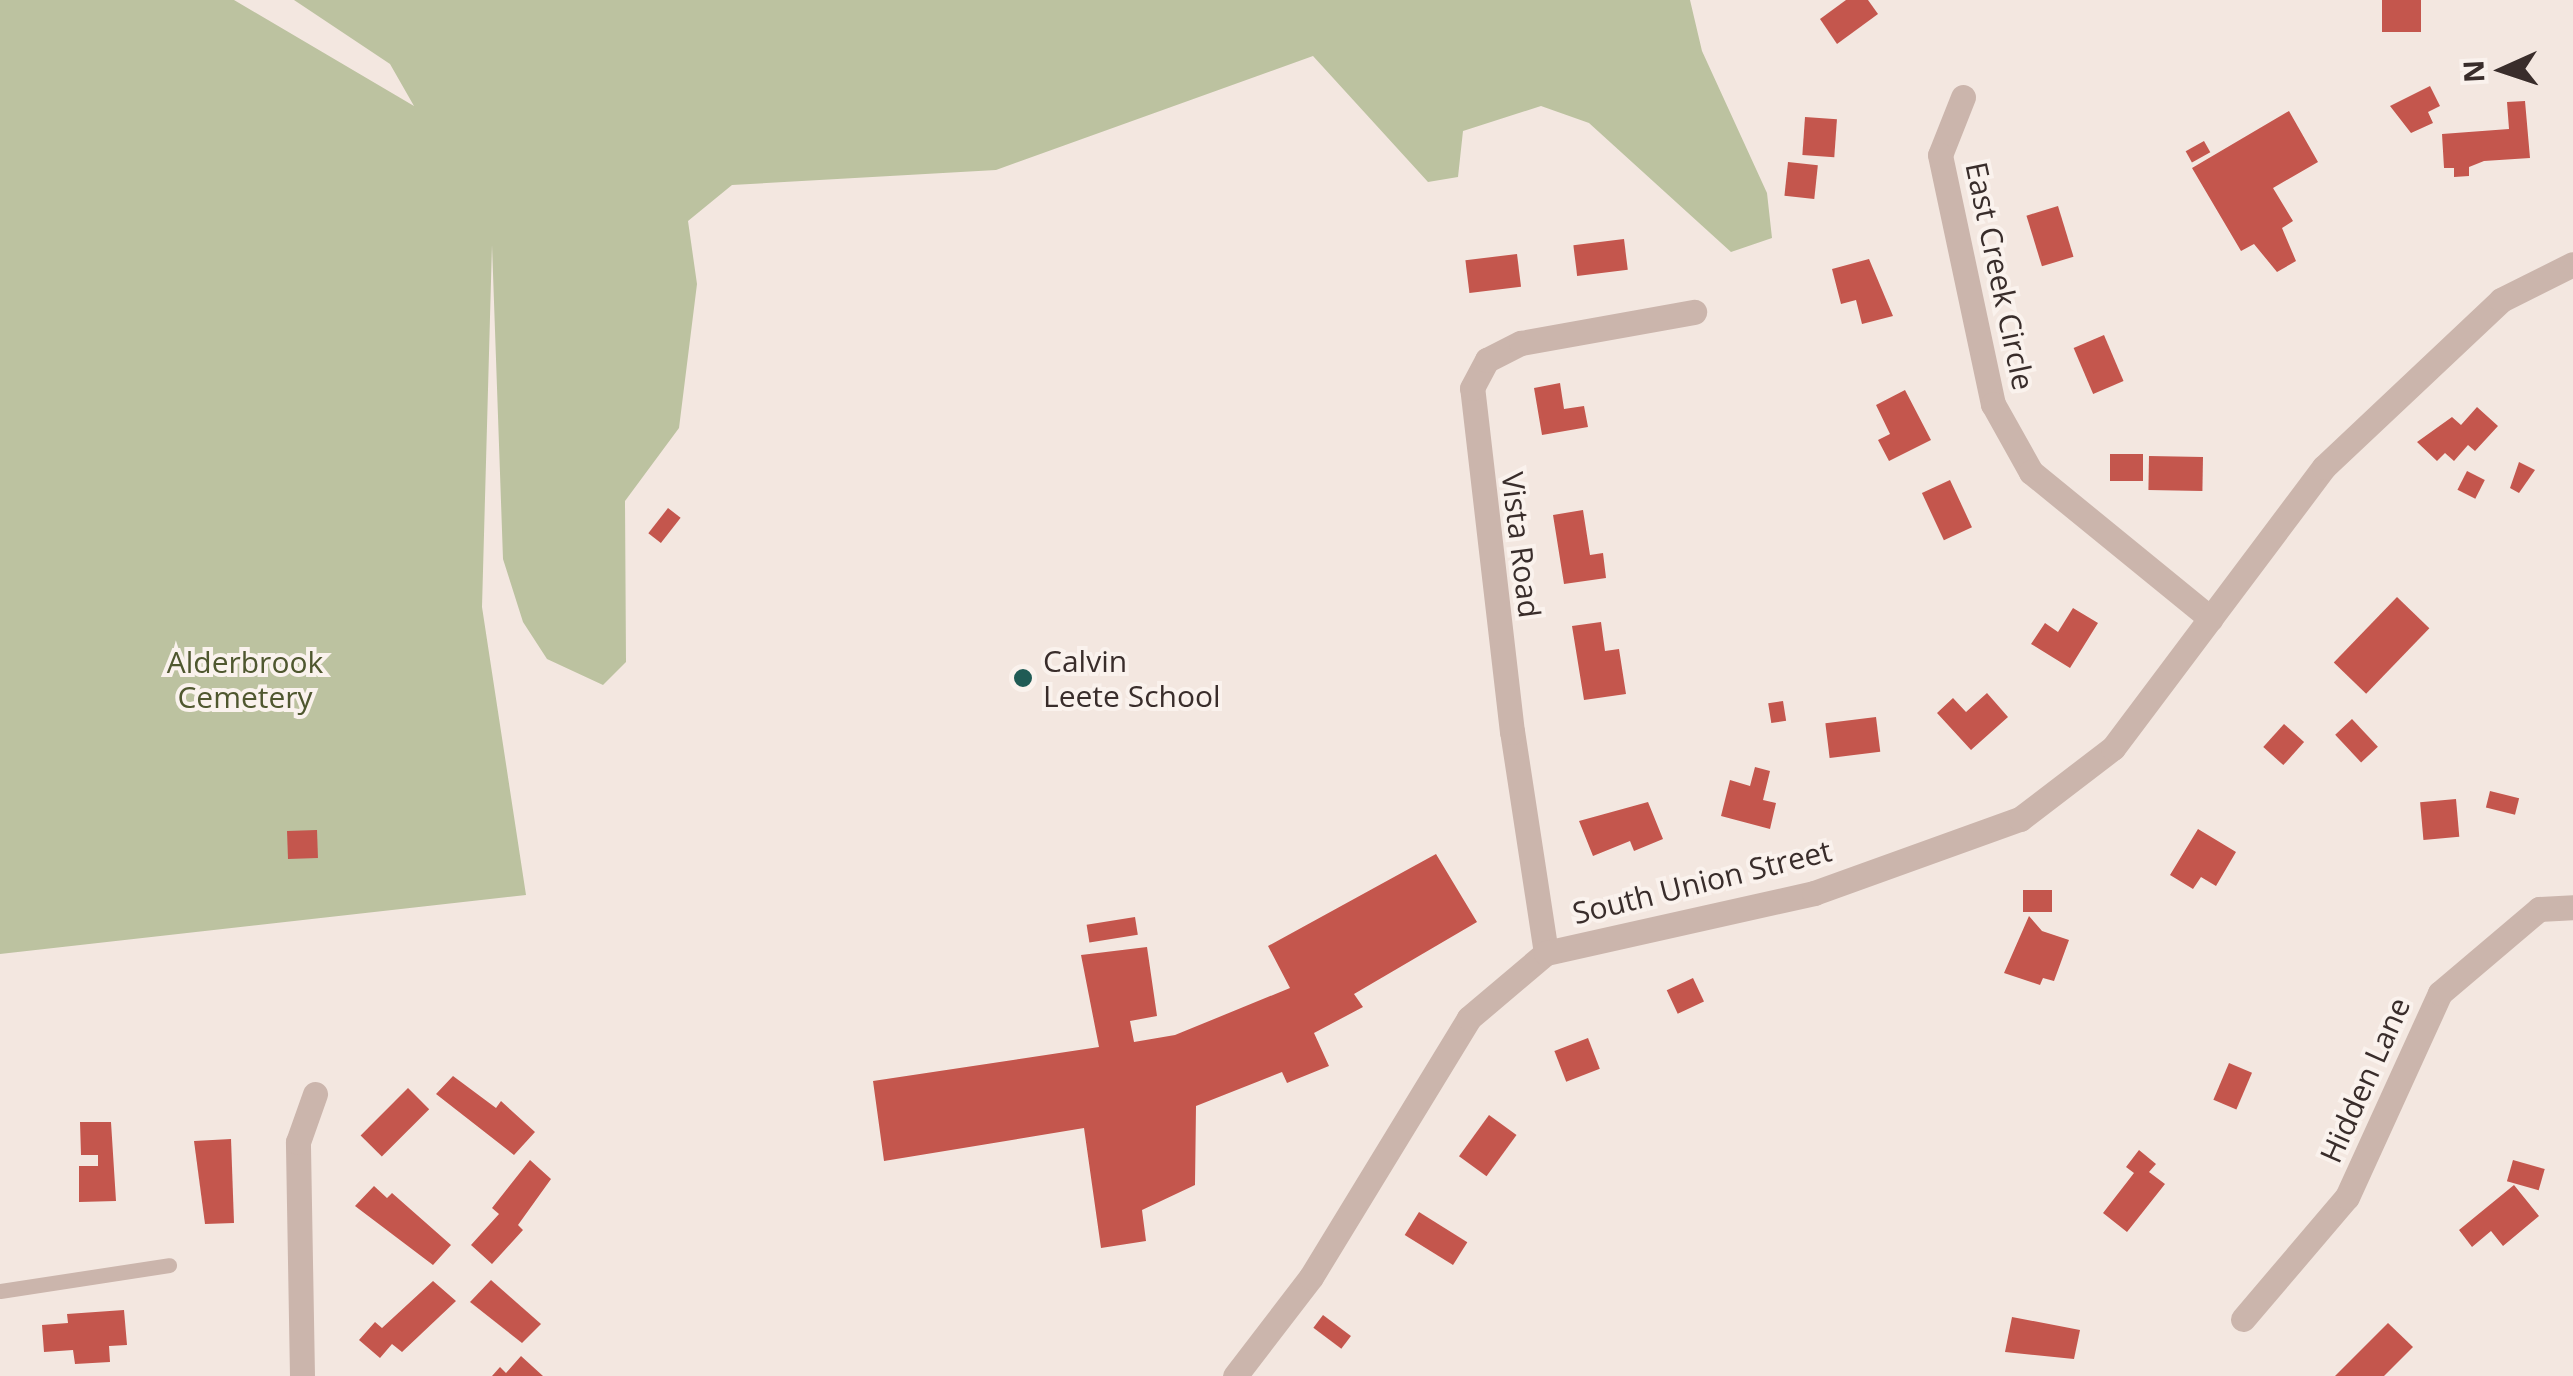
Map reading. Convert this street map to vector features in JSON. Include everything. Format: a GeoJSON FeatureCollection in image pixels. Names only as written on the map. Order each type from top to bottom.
{"type":"FeatureCollection","features":[{"type":"Feature","properties":{"kind":"street","name":"East Creek Circle"},"geometry":{"type":"LineString","coordinates":[[1963,97],[1940,156],[1993,404],[2030,472],[2211,619]]}},
{"type":"Feature","properties":{"kind":"street","name":"South Union Street"},"geometry":{"type":"LineString","coordinates":[[1235,1376],[1310,1277],[1469,1018],[1546,953],[1814,893],[2020,819],[2113,748],[2324,467],[2501,300],[2573,264]]}},
{"type":"Feature","properties":{"kind":"street","name":"Vista Road"},"geometry":{"type":"LineString","coordinates":[[1546,953],[1512,732],[1472,388],[1487,360],[1521,343],[1694,312]]}},
{"type":"Feature","properties":{"kind":"street","name":"Hidden Lane"},"geometry":{"type":"LineString","coordinates":[[2243,1320],[2347,1197],[2440,993],[2539,910],[2573,907]]}},
{"type":"Feature","properties":{"kind":"street"},"geometry":{"type":"LineString","coordinates":[[302,1376],[298,1142],[315,1094]]}},
{"type":"Feature","properties":{"kind":"lane"},"geometry":{"type":"LineString","coordinates":[[0,1291],[169,1265]]}},
{"type":"Feature","properties":{"kind":"green space","name":"Alderbrook Cemetery"},"geometry":{"type":"Polygon","coordinates":[[[0,0],[234,0],[414,106],[390,64],[294,0],[1690,0],[1702,51],[1767,193],[1772,238],[1731,252],[1589,123],[1541,106],[1463,131],[1458,177],[1428,182],[1313,56],[996,170],[732,185],[688,221],[697,284],[679,428],[625,501],[626,662],[603,685],[547,659],[523,622],[503,559],[492,245],[482,607],[526,895],[0,954],[0,0]]]}},
{"type":"Feature","properties":{"kind":"building"},"geometry":{"type":"Polygon","coordinates":[[[1846,0],[1868,0],[1878,14],[1837,44],[1820,19],[1846,0]]]}},
{"type":"Feature","properties":{"kind":"building"},"geometry":{"type":"Polygon","coordinates":[[[2382,0],[2421,0],[2421,32],[2382,32],[2382,0]]]}},
{"type":"Feature","properties":{"kind":"building"},"geometry":{"type":"Polygon","coordinates":[[[2430,86],[2440,106],[2428,112],[2433,123],[2411,133],[2390,106],[2430,86]]]}},
{"type":"Feature","properties":{"kind":"building"},"geometry":{"type":"Polygon","coordinates":[[[2525,101],[2530,158],[2484,161],[2469,167],[2469,176],[2454,177],[2454,168],[2444,168],[2442,134],[2509,129],[2507,102],[2525,101]]]}},
{"type":"Feature","properties":{"kind":"building"},"geometry":{"type":"Polygon","coordinates":[[[2289,111],[2318,162],[2273,188],[2293,221],[2282,228],[2296,261],[2277,272],[2254,244],[2241,251],[2192,168],[2289,111]]]}},
{"type":"Feature","properties":{"kind":"building"},"geometry":{"type":"Polygon","coordinates":[[[1805,117],[1837,119],[1834,157],[1802,155],[1805,117]]]}},
{"type":"Feature","properties":{"kind":"building"},"geometry":{"type":"Polygon","coordinates":[[[2204,141],[2210,152],[2192,163],[2186,151],[2204,141]]]}},
{"type":"Feature","properties":{"kind":"building"},"geometry":{"type":"Polygon","coordinates":[[[1788,162],[1818,165],[1814,199],[1784,196],[1788,162]]]}},
{"type":"Feature","properties":{"kind":"building"},"geometry":{"type":"Polygon","coordinates":[[[2058,206],[2073,257],[2042,266],[2026,216],[2058,206]]]}},
{"type":"Feature","properties":{"kind":"building"},"geometry":{"type":"Polygon","coordinates":[[[1624,239],[1628,270],[1577,276],[1573,245],[1624,239]]]}},
{"type":"Feature","properties":{"kind":"building"},"geometry":{"type":"Polygon","coordinates":[[[1517,254],[1521,287],[1469,293],[1465,260],[1517,254]]]}},
{"type":"Feature","properties":{"kind":"building"},"geometry":{"type":"Polygon","coordinates":[[[1869,259],[1893,316],[1862,324],[1856,300],[1841,304],[1832,269],[1869,259]]]}},
{"type":"Feature","properties":{"kind":"building"},"geometry":{"type":"Polygon","coordinates":[[[2104,335],[2124,381],[2093,394],[2074,348],[2104,335]]]}},
{"type":"Feature","properties":{"kind":"building"},"geometry":{"type":"Polygon","coordinates":[[[1560,383],[1564,409],[1584,406],[1588,427],[1542,435],[1534,388],[1560,383]]]}},
{"type":"Feature","properties":{"kind":"building"},"geometry":{"type":"Polygon","coordinates":[[[1905,390],[1931,440],[1889,461],[1878,440],[1890,434],[1876,405],[1905,390]]]}},
{"type":"Feature","properties":{"kind":"building"},"geometry":{"type":"Polygon","coordinates":[[[2477,407],[2498,426],[2475,451],[2468,445],[2454,461],[2445,453],[2437,461],[2417,442],[2452,417],[2461,425],[2477,407]]]}},
{"type":"Feature","properties":{"kind":"building"},"geometry":{"type":"Polygon","coordinates":[[[2110,454],[2143,454],[2143,481],[2110,481],[2110,454]]]}},
{"type":"Feature","properties":{"kind":"building"},"geometry":{"type":"Polygon","coordinates":[[[2149,456],[2203,457],[2202,491],[2148,490],[2149,456]]]}},
{"type":"Feature","properties":{"kind":"building"},"geometry":{"type":"Polygon","coordinates":[[[2519,462],[2535,470],[2519,493],[2510,488],[2519,462]]]}},
{"type":"Feature","properties":{"kind":"building"},"geometry":{"type":"Polygon","coordinates":[[[2467,471],[2485,480],[2475,499],[2457,490],[2467,471]]]}},
{"type":"Feature","properties":{"kind":"building"},"geometry":{"type":"Polygon","coordinates":[[[1950,480],[1972,527],[1944,540],[1922,493],[1950,480]]]}},
{"type":"Feature","properties":{"kind":"building"},"geometry":{"type":"Polygon","coordinates":[[[668,508],[681,518],[661,543],[648,533],[668,508]]]}},
{"type":"Feature","properties":{"kind":"building"},"geometry":{"type":"Polygon","coordinates":[[[1583,510],[1590,555],[1603,553],[1606,578],[1564,584],[1553,515],[1583,510]]]}},
{"type":"Feature","properties":{"kind":"building"},"geometry":{"type":"Polygon","coordinates":[[[2397,597],[2429,628],[2366,694],[2334,662],[2397,597]]]}},
{"type":"Feature","properties":{"kind":"building"},"geometry":{"type":"Polygon","coordinates":[[[2073,608],[2098,623],[2070,668],[2031,644],[2045,623],[2058,632],[2073,608]]]}},
{"type":"Feature","properties":{"kind":"building"},"geometry":{"type":"Polygon","coordinates":[[[1601,622],[1605,651],[1619,649],[1626,694],[1584,700],[1572,626],[1601,622]]]}},
{"type":"Feature","properties":{"kind":"building"},"geometry":{"type":"Polygon","coordinates":[[[1987,693],[2008,717],[1971,750],[1937,713],[1953,698],[1966,712],[1987,693]]]}},
{"type":"Feature","properties":{"kind":"building"},"geometry":{"type":"Polygon","coordinates":[[[1783,701],[1786,721],[1771,723],[1768,703],[1783,701]]]}},
{"type":"Feature","properties":{"kind":"building"},"geometry":{"type":"Polygon","coordinates":[[[1876,717],[1880,752],[1830,758],[1825,723],[1876,717]]]}},
{"type":"Feature","properties":{"kind":"building"},"geometry":{"type":"Polygon","coordinates":[[[2352,719],[2378,747],[2361,762],[2335,735],[2352,719]]]}},
{"type":"Feature","properties":{"kind":"building"},"geometry":{"type":"Polygon","coordinates":[[[2284,724],[2304,742],[2283,765],[2263,747],[2284,724]]]}},
{"type":"Feature","properties":{"kind":"building"},"geometry":{"type":"Polygon","coordinates":[[[1755,767],[1770,771],[1763,800],[1776,803],[1770,829],[1721,816],[1730,780],[1750,786],[1755,767]]]}},
{"type":"Feature","properties":{"kind":"building"},"geometry":{"type":"Polygon","coordinates":[[[2490,791],[2519,798],[2515,815],[2486,807],[2490,791]]]}},
{"type":"Feature","properties":{"kind":"building"},"geometry":{"type":"Polygon","coordinates":[[[2456,799],[2459,837],[2423,840],[2420,802],[2456,799]]]}},
{"type":"Feature","properties":{"kind":"building"},"geometry":{"type":"Polygon","coordinates":[[[1648,802],[1663,839],[1634,851],[1630,841],[1593,856],[1579,821],[1648,802]]]}},
{"type":"Feature","properties":{"kind":"building"},"geometry":{"type":"Polygon","coordinates":[[[2198,829],[2236,852],[2216,886],[2201,877],[2193,889],[2170,875],[2198,829]]]}},
{"type":"Feature","properties":{"kind":"building"},"geometry":{"type":"Polygon","coordinates":[[[317,830],[318,858],[288,859],[287,831],[317,830]]]}},
{"type":"Feature","properties":{"kind":"building"},"geometry":{"type":"Polygon","coordinates":[[[1436,854],[1477,922],[1354,994],[1363,1007],[1314,1033],[1329,1066],[1287,1083],[1282,1072],[1196,1106],[1195,1185],[1142,1210],[1146,1241],[1101,1248],[1084,1128],[884,1161],[873,1081],[1099,1047],[1081,955],[1147,947],[1157,1016],[1130,1021],[1134,1042],[1175,1035],[1290,988],[1268,946],[1436,854]]]}},
{"type":"Feature","properties":{"kind":"building"},"geometry":{"type":"Polygon","coordinates":[[[2023,890],[2052,890],[2052,912],[2023,912],[2023,890]]]}},
{"type":"Feature","properties":{"kind":"building"},"geometry":{"type":"Polygon","coordinates":[[[2029,916],[2042,931],[2069,940],[2054,981],[2043,978],[2040,985],[2004,973],[2029,916]]]}},
{"type":"Feature","properties":{"kind":"building"},"geometry":{"type":"Polygon","coordinates":[[[1135,917],[1138,935],[1089,942],[1087,925],[1135,917]]]}},
{"type":"Feature","properties":{"kind":"building"},"geometry":{"type":"Polygon","coordinates":[[[1693,978],[1704,1002],[1678,1014],[1667,990],[1693,978]]]}},
{"type":"Feature","properties":{"kind":"building"},"geometry":{"type":"Polygon","coordinates":[[[1588,1038],[1600,1069],[1566,1082],[1554,1051],[1588,1038]]]}},
{"type":"Feature","properties":{"kind":"building"},"geometry":{"type":"Polygon","coordinates":[[[2229,1063],[2252,1073],[2236,1110],[2213,1100],[2229,1063]]]}},
{"type":"Feature","properties":{"kind":"building"},"geometry":{"type":"Polygon","coordinates":[[[453,1076],[496,1108],[501,1101],[535,1132],[514,1155],[436,1094],[453,1076]]]}},
{"type":"Feature","properties":{"kind":"building"},"geometry":{"type":"Polygon","coordinates":[[[408,1088],[429,1109],[382,1157],[361,1135],[408,1088]]]}},
{"type":"Feature","properties":{"kind":"building"},"geometry":{"type":"Polygon","coordinates":[[[1489,1115],[1517,1135],[1487,1176],[1459,1156],[1489,1115]]]}},
{"type":"Feature","properties":{"kind":"building"},"geometry":{"type":"Polygon","coordinates":[[[80,1122],[111,1122],[116,1201],[79,1202],[79,1166],[98,1166],[98,1155],[81,1155],[80,1122]]]}},
{"type":"Feature","properties":{"kind":"building"},"geometry":{"type":"Polygon","coordinates":[[[231,1139],[234,1223],[205,1224],[194,1141],[231,1139]]]}},
{"type":"Feature","properties":{"kind":"building"},"geometry":{"type":"Polygon","coordinates":[[[2139,1150],[2156,1164],[2149,1172],[2165,1184],[2127,1232],[2103,1213],[2134,1173],[2126,1167],[2139,1150]]]}},
{"type":"Feature","properties":{"kind":"building"},"geometry":{"type":"Polygon","coordinates":[[[530,1160],[551,1179],[518,1225],[523,1230],[492,1264],[471,1245],[499,1214],[492,1208],[530,1160]]]}},
{"type":"Feature","properties":{"kind":"building"},"geometry":{"type":"Polygon","coordinates":[[[2513,1160],[2545,1169],[2539,1190],[2507,1181],[2513,1160]]]}},
{"type":"Feature","properties":{"kind":"building"},"geometry":{"type":"Polygon","coordinates":[[[2514,1185],[2539,1216],[2503,1246],[2491,1231],[2472,1247],[2459,1230],[2514,1185]]]}},
{"type":"Feature","properties":{"kind":"building"},"geometry":{"type":"Polygon","coordinates":[[[374,1186],[387,1198],[392,1193],[451,1245],[433,1265],[355,1206],[374,1186]]]}},
{"type":"Feature","properties":{"kind":"building"},"geometry":{"type":"Polygon","coordinates":[[[1419,1212],[1467,1242],[1453,1265],[1405,1235],[1419,1212]]]}},
{"type":"Feature","properties":{"kind":"building"},"geometry":{"type":"Polygon","coordinates":[[[491,1280],[541,1324],[522,1343],[470,1302],[491,1280]]]}},
{"type":"Feature","properties":{"kind":"building"},"geometry":{"type":"Polygon","coordinates":[[[433,1281],[456,1301],[402,1352],[392,1344],[380,1358],[359,1340],[375,1322],[382,1328],[433,1281]]]}},
{"type":"Feature","properties":{"kind":"building"},"geometry":{"type":"Polygon","coordinates":[[[124,1310],[127,1345],[109,1346],[110,1362],[75,1364],[73,1350],[44,1352],[42,1325],[68,1323],[67,1314],[124,1310]]]}},
{"type":"Feature","properties":{"kind":"building"},"geometry":{"type":"Polygon","coordinates":[[[1323,1315],[1351,1336],[1341,1349],[1313,1328],[1323,1315]]]}},
{"type":"Feature","properties":{"kind":"building"},"geometry":{"type":"Polygon","coordinates":[[[2012,1317],[2080,1330],[2074,1359],[2005,1352],[2012,1317]]]}},
{"type":"Feature","properties":{"kind":"building"},"geometry":{"type":"Polygon","coordinates":[[[2388,1323],[2413,1347],[2384,1376],[2335,1376],[2388,1323]]]}},
{"type":"Feature","properties":{"kind":"building"},"geometry":{"type":"Polygon","coordinates":[[[521,1356],[543,1376],[492,1376],[500,1367],[506,1373],[521,1356]]]}},
{"type":"Feature","properties":{"kind":"place","name":"Calvin Leete School"},"geometry":{"type":"Point","coordinates":[1023,678]}}]}
